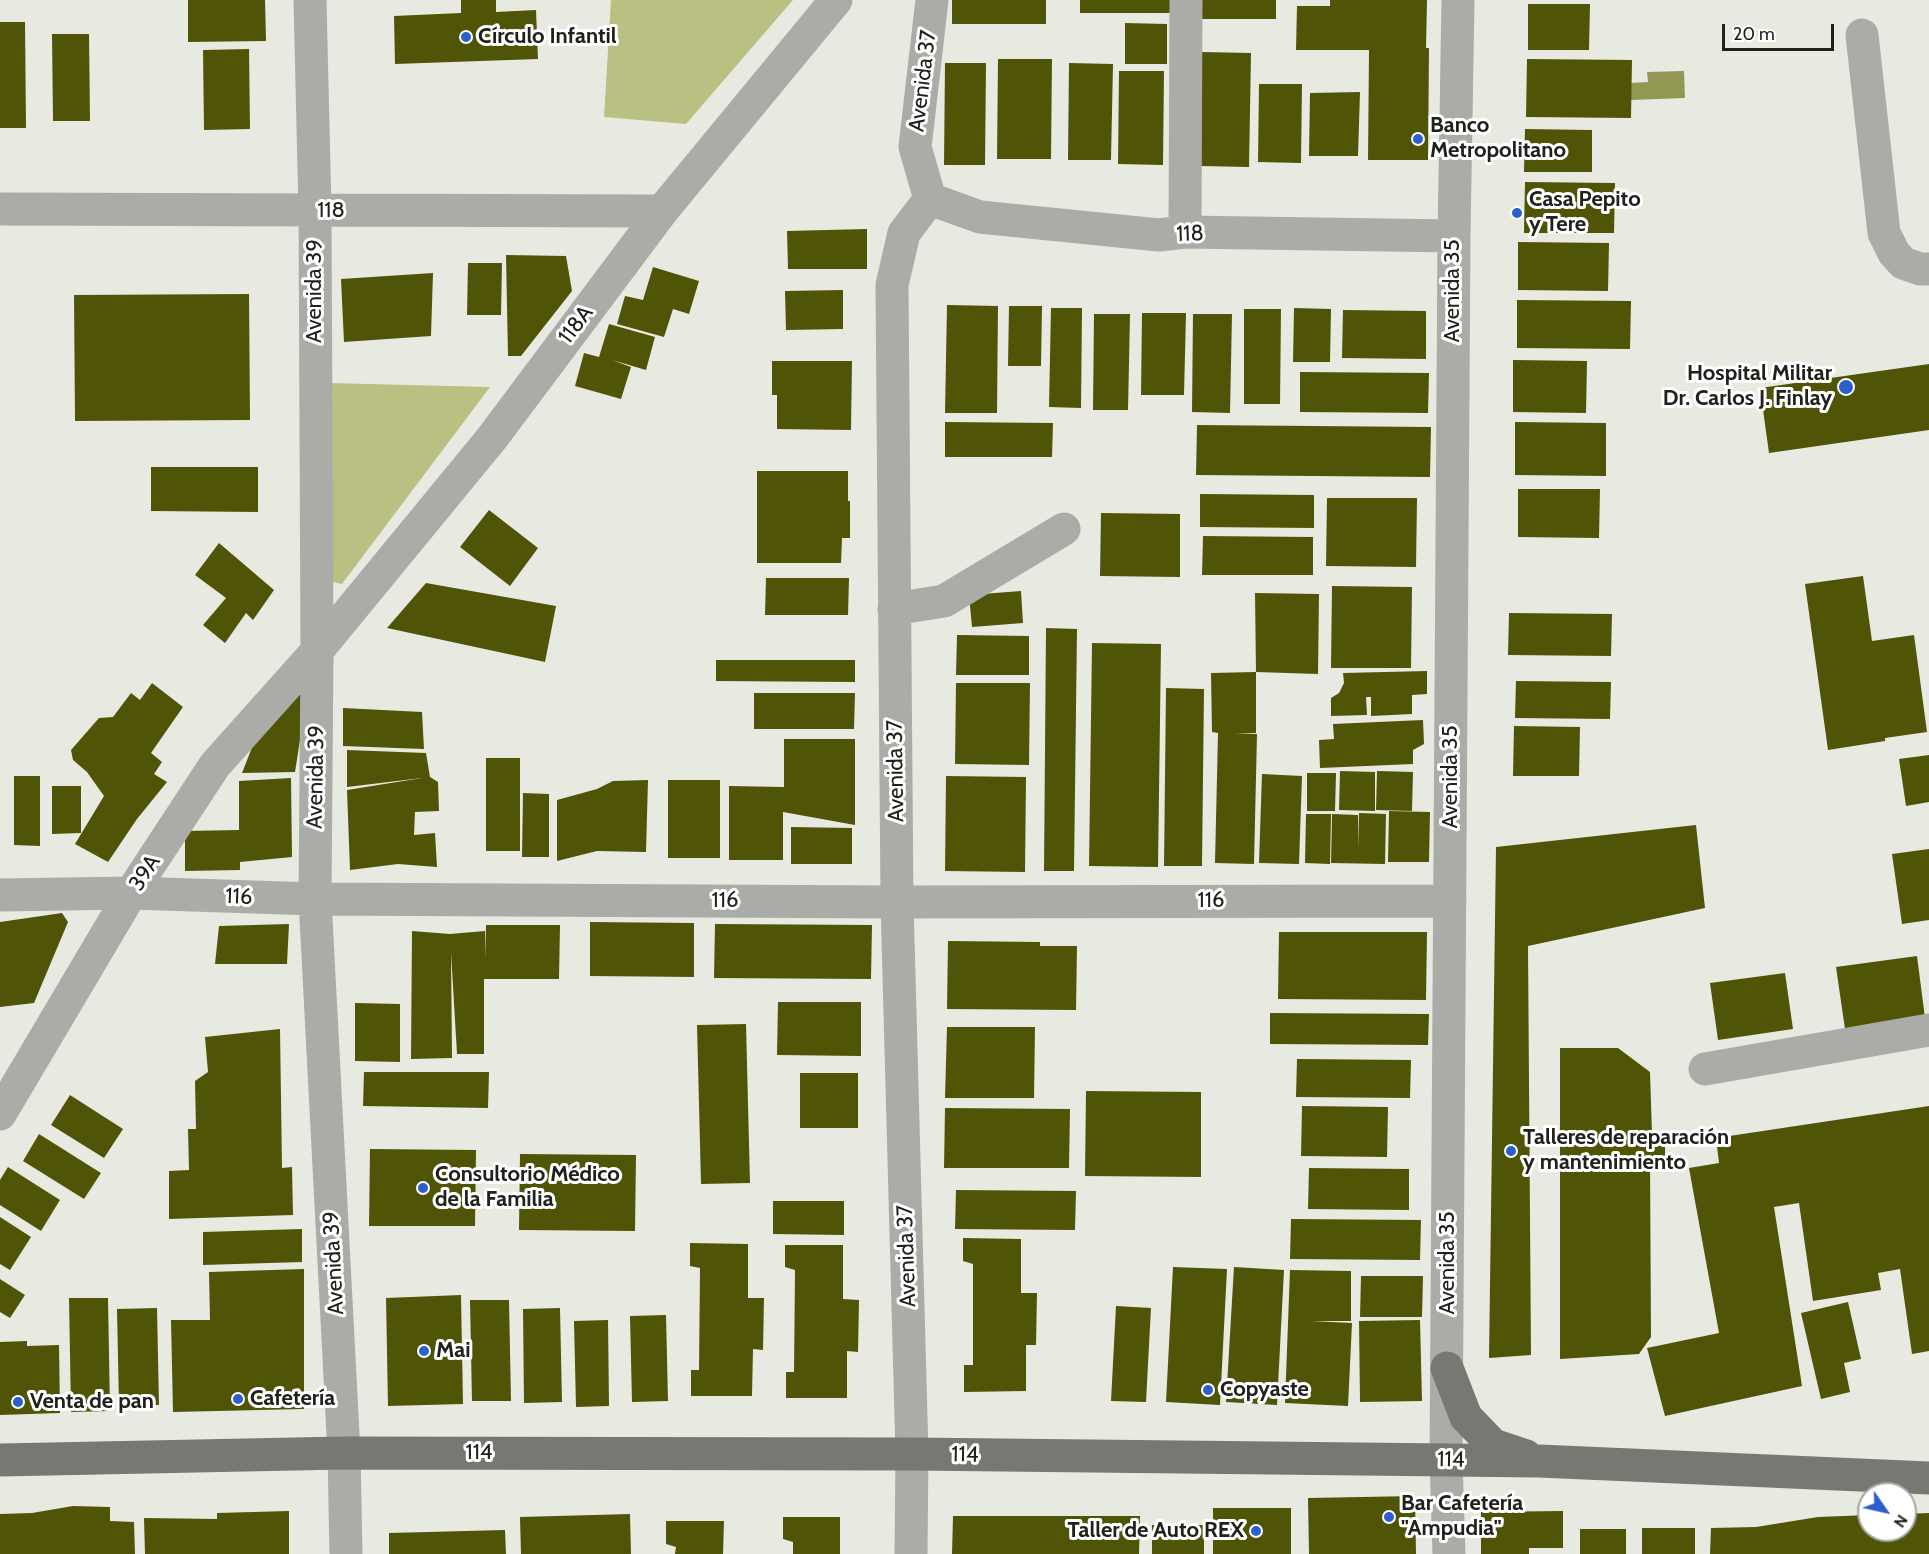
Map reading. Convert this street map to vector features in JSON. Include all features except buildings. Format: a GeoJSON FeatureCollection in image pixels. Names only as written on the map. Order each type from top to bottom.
{"type":"FeatureCollection","features":[{"type":"Feature","properties":{"kind":"main road","name":"114"},"geometry":{"type":"LineString","coordinates":[[1447,1368],[1466,1417],[1493,1445],[1539,1461]]}},
{"type":"Feature","properties":{"kind":"main road","name":"114"},"geometry":{"type":"LineString","coordinates":[[0,1460],[344,1452],[912,1454],[1539,1461],[1929,1478]]}},
{"type":"Feature","properties":{"kind":"street","name":"Avenida 39"},"geometry":{"type":"LineString","coordinates":[[310,0],[315,211],[317,651],[315,899],[344,1452],[346,1554]]}},
{"type":"Feature","properties":{"kind":"street","name":"118A"},"geometry":{"type":"LineString","coordinates":[[317,651],[492,438],[662,211],[836,0]]}},
{"type":"Feature","properties":{"kind":"street","name":"Avenida 37"},"geometry":{"type":"LineString","coordinates":[[911,1554],[912,1454],[897,902],[892,285],[904,233],[930,199],[915,147],[932,0]]}},
{"type":"Feature","properties":{"kind":"street"},"geometry":{"type":"LineString","coordinates":[[1185,232],[1186,0]]}},
{"type":"Feature","properties":{"kind":"street","name":"Avenida 35"},"geometry":{"type":"LineString","coordinates":[[1449,1554],[1446,1460],[1454,236],[1458,0]]}},
{"type":"Feature","properties":{"kind":"street"},"geometry":{"type":"LineString","coordinates":[[1862,35],[1884,233],[1894,254],[1903,263],[1920,269],[1929,269]]}},
{"type":"Feature","properties":{"kind":"street","name":"118"},"geometry":{"type":"LineString","coordinates":[[930,199],[980,217],[1159,235],[1185,232],[1454,236]]}},
{"type":"Feature","properties":{"kind":"street","name":"118"},"geometry":{"type":"LineString","coordinates":[[0,209],[662,211]]}},
{"type":"Feature","properties":{"kind":"street"},"geometry":{"type":"LineString","coordinates":[[894,609],[944,601],[1064,529]]}},
{"type":"Feature","properties":{"kind":"street","name":"39A"},"geometry":{"type":"LineString","coordinates":[[0,1114],[131,893],[215,765],[317,651]]}},
{"type":"Feature","properties":{"kind":"street","name":"116"},"geometry":{"type":"LineString","coordinates":[[0,895],[131,893],[315,899],[897,902],[1450,901]]}},
{"type":"Feature","properties":{"kind":"street"},"geometry":{"type":"LineString","coordinates":[[1705,1070],[1929,1030]]}},
{"type":"Feature","properties":{"kind":"shaded area"},"geometry":{"type":"Polygon","coordinates":[[[611,0],[793,0],[686,124],[604,117],[611,0]]]}},
{"type":"Feature","properties":{"kind":"shaded area"},"geometry":{"type":"Polygon","coordinates":[[[1684,71],[1685,98],[1631,100],[1630,83],[1648,82],[1647,72],[1684,71]]]}},
{"type":"Feature","properties":{"kind":"shaded area"},"geometry":{"type":"Polygon","coordinates":[[[328,383],[490,387],[342,584],[328,581],[328,383]]]}},
{"type":"Feature","properties":{"kind":"place","name":"Círculo Infantil"},"geometry":{"type":"Point","coordinates":[466,37]}},
{"type":"Feature","properties":{"kind":"place","name":"Banco Metropolitano"},"geometry":{"type":"Point","coordinates":[1418,139]}},
{"type":"Feature","properties":{"kind":"place","name":"Casa Pepito y Tere"},"geometry":{"type":"Point","coordinates":[1517,213]}},
{"type":"Feature","properties":{"kind":"place","name":"Hospital Militar Dr. Carlos J. Finlay"},"geometry":{"type":"Point","coordinates":[1846,387]}},
{"type":"Feature","properties":{"kind":"place","name":"Talleres de reparación y mantenimiento"},"geometry":{"type":"Point","coordinates":[1511,1151]}},
{"type":"Feature","properties":{"kind":"place","name":"Consultorio Médico de la Familia"},"geometry":{"type":"Point","coordinates":[423,1188]}},
{"type":"Feature","properties":{"kind":"place","name":"Mai"},"geometry":{"type":"Point","coordinates":[424,1351]}},
{"type":"Feature","properties":{"kind":"place","name":"Copyaste"},"geometry":{"type":"Point","coordinates":[1208,1390]}},
{"type":"Feature","properties":{"kind":"place","name":"Cafetería"},"geometry":{"type":"Point","coordinates":[238,1399]}},
{"type":"Feature","properties":{"kind":"place","name":"Venta de pan"},"geometry":{"type":"Point","coordinates":[18,1402]}},
{"type":"Feature","properties":{"kind":"place","name":"Bar Cafetería \"Ampudia\""},"geometry":{"type":"Point","coordinates":[1389,1517]}},
{"type":"Feature","properties":{"kind":"place","name":"Taller de Auto REX"},"geometry":{"type":"Point","coordinates":[1256,1531]}}]}
